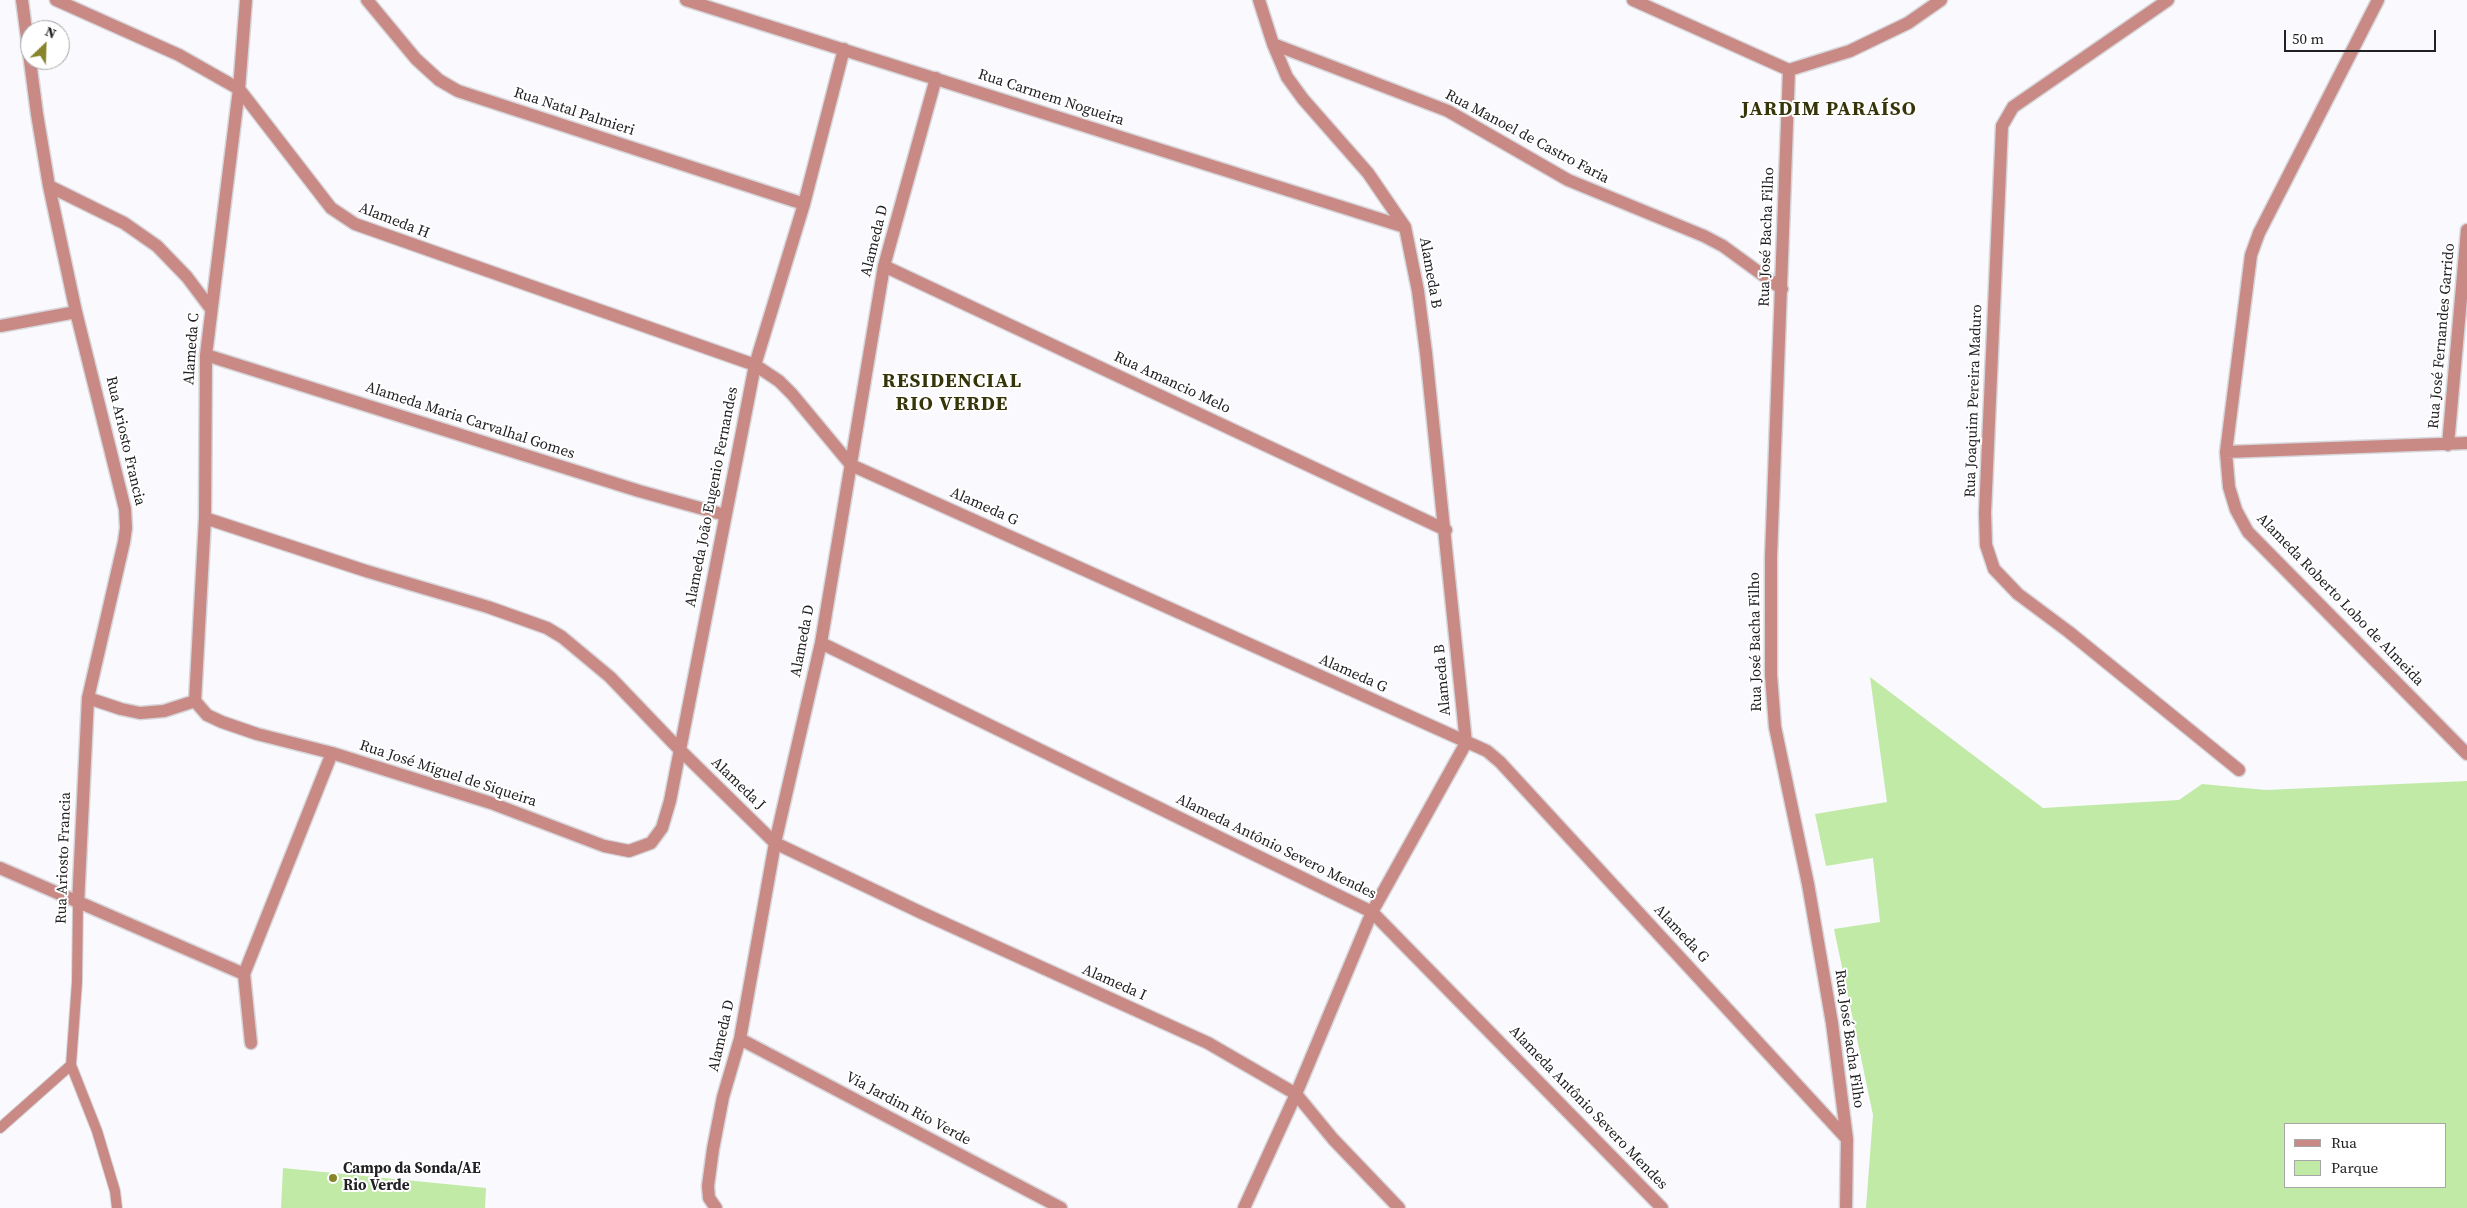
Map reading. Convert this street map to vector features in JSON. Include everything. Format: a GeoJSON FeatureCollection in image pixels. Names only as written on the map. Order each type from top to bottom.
{"type":"FeatureCollection","features":[{"type":"Feature","properties":{"kind":"street","name":"Rua Ariosto Francia"},"geometry":{"type":"LineString","coordinates":[[22,0],[37,114],[49,186],[76,312],[126,509],[121,557],[88,698],[78,904]]}},
{"type":"Feature","properties":{"kind":"street","name":"Alameda H"},"geometry":{"type":"LineString","coordinates":[[56,0],[179,55],[238,89],[331,208],[355,224],[755,365]]}},
{"type":"Feature","properties":{"kind":"street","name":"Alameda C"},"geometry":{"type":"LineString","coordinates":[[195,702],[204,518],[206,355],[238,89],[246,0]]}},
{"type":"Feature","properties":{"kind":"street","name":"Rua Natal Palmieri"},"geometry":{"type":"LineString","coordinates":[[367,0],[416,60],[439,80],[453,88],[804,204]]}},
{"type":"Feature","properties":{"kind":"street","name":"Rua Carmem Nogueira"},"geometry":{"type":"LineString","coordinates":[[686,0],[1405,227]]}},
{"type":"Feature","properties":{"kind":"street"},"geometry":{"type":"LineString","coordinates":[[1258,0],[1287,77],[1303,99],[1368,173],[1405,227]]}},
{"type":"Feature","properties":{"kind":"street"},"geometry":{"type":"LineString","coordinates":[[1633,0],[1789,70],[1850,51],[1908,23],[1941,0]]}},
{"type":"Feature","properties":{"kind":"street","name":"Rua Joaquim Pereira Maduro"},"geometry":{"type":"LineString","coordinates":[[2168,0],[2013,107],[2002,126],[1986,503],[1986,545],[1994,570],[2018,594],[2069,632],[2239,770]]}},
{"type":"Feature","properties":{"kind":"street","name":"Alameda Roberto Lobo de Almeida"},"geometry":{"type":"LineString","coordinates":[[2378,0],[2258,233],[2252,254],[2226,452],[2229,487],[2236,510],[2248,532],[2467,754]]}},
{"type":"Feature","properties":{"kind":"street","name":"Rua Manoel de Castro Faria"},"geometry":{"type":"LineString","coordinates":[[1273,44],[1448,111],[1574,183],[1704,236],[1723,246],[1782,290]]}},
{"type":"Feature","properties":{"kind":"street","name":"Alameda João Eugenio Fernandes"},"geometry":{"type":"LineString","coordinates":[[670,801],[755,365],[804,204],[844,49]]}},
{"type":"Feature","properties":{"kind":"street","name":"Rua José Bacha Filho"},"geometry":{"type":"LineString","coordinates":[[1789,70],[1771,557],[1770,675],[1775,726],[1808,884],[1832,1023],[1847,1139],[1846,1208]]}},
{"type":"Feature","properties":{"kind":"street","name":"Alameda D"},"geometry":{"type":"LineString","coordinates":[[716,1208],[708,1192],[710,1167],[723,1097],[740,1039],[775,843],[821,643],[884,266],[936,78]]}},
{"type":"Feature","properties":{"kind":"street"},"geometry":{"type":"LineString","coordinates":[[49,186],[124,222],[157,246],[187,277],[211,309]]}},
{"type":"Feature","properties":{"kind":"street","name":"Alameda B"},"geometry":{"type":"LineString","coordinates":[[1405,227],[1424,335],[1446,530],[1466,742]]}},
{"type":"Feature","properties":{"kind":"street","name":"Rua José Fernandes Garrido"},"geometry":{"type":"LineString","coordinates":[[2448,445],[2467,230]]}},
{"type":"Feature","properties":{"kind":"street","name":"Rua Amancio Melo"},"geometry":{"type":"LineString","coordinates":[[884,266],[1446,530]]}},
{"type":"Feature","properties":{"kind":"street"},"geometry":{"type":"LineString","coordinates":[[0,326],[76,312]]}},
{"type":"Feature","properties":{"kind":"street","name":"Alameda Maria Carvalhal Gomes"},"geometry":{"type":"LineString","coordinates":[[206,355],[639,492],[725,515]]}},
{"type":"Feature","properties":{"kind":"street","name":"Alameda G"},"geometry":{"type":"LineString","coordinates":[[755,365],[792,394],[851,465],[1482,748],[1500,762],[1847,1139]]}},
{"type":"Feature","properties":{"kind":"street"},"geometry":{"type":"LineString","coordinates":[[2226,452],[2467,444]]}},
{"type":"Feature","properties":{"kind":"street","name":"Alameda J"},"geometry":{"type":"LineString","coordinates":[[204,518],[366,571],[488,607],[547,628],[575,646],[610,677],[679,749],[775,843]]}},
{"type":"Feature","properties":{"kind":"street","name":"Alameda Antônio Severo Mendes"},"geometry":{"type":"LineString","coordinates":[[821,643],[1372,912],[1662,1208]]}},
{"type":"Feature","properties":{"kind":"street"},"geometry":{"type":"LineString","coordinates":[[88,698],[121,710],[140,713],[164,711],[195,702]]}},
{"type":"Feature","properties":{"kind":"street","name":"Rua José Miguel de Siqueira"},"geometry":{"type":"LineString","coordinates":[[195,702],[207,715],[222,722],[257,734],[332,753],[491,803],[616,849],[635,850],[651,843],[665,823],[670,801]]}},
{"type":"Feature","properties":{"kind":"street"},"geometry":{"type":"LineString","coordinates":[[1244,1208],[1296,1094],[1372,912],[1466,742]]}},
{"type":"Feature","properties":{"kind":"street"},"geometry":{"type":"LineString","coordinates":[[251,1043],[244,974],[332,753]]}},
{"type":"Feature","properties":{"kind":"street","name":"Alameda I"},"geometry":{"type":"LineString","coordinates":[[775,843],[922,914],[1208,1043],[1296,1094],[1333,1139],[1399,1208]]}},
{"type":"Feature","properties":{"kind":"street"},"geometry":{"type":"LineString","coordinates":[[0,868],[78,904],[244,974]]}},
{"type":"Feature","properties":{"kind":"street","name":"Via Jardim Rio Verde"},"geometry":{"type":"LineString","coordinates":[[740,1039],[1061,1208]]}},
{"type":"Feature","properties":{"kind":"lane","name":"Rua Ariosto Francia"},"geometry":{"type":"LineString","coordinates":[[72,1065],[77,982],[78,904]]}},
{"type":"Feature","properties":{"kind":"lane"},"geometry":{"type":"LineString","coordinates":[[0,1128],[72,1065],[97,1131],[115,1190],[117,1208]]}},
{"type":"Feature","properties":{"kind":"green space"},"geometry":{"type":"Polygon","coordinates":[[[1870,677],[2043,808],[2179,800],[2202,784],[2266,790],[2467,781],[2467,1208],[1866,1208],[1873,1115],[1834,929],[1880,922],[1873,858],[1826,866],[1815,814],[1887,802],[1870,677]]]}},
{"type":"Feature","properties":{"kind":"green space","name":"Campo da Sonda/AE Rio Verde"},"geometry":{"type":"Polygon","coordinates":[[[283,1168],[486,1188],[485,1208],[281,1208],[283,1168]]]}},
{"type":"Feature","properties":{"kind":"place","name":"Campo da Sonda/AE Rio Verde"},"geometry":{"type":"Point","coordinates":[333,1178]}},
{"type":"Feature","properties":{"kind":"district","name":"JARDIM PARAÍSO"},"geometry":{"type":"Point","coordinates":[1829,110]}},
{"type":"Feature","properties":{"kind":"district","name":"RESIDENCIAL RIO VERDE"},"geometry":{"type":"Point","coordinates":[952,394]}}]}
